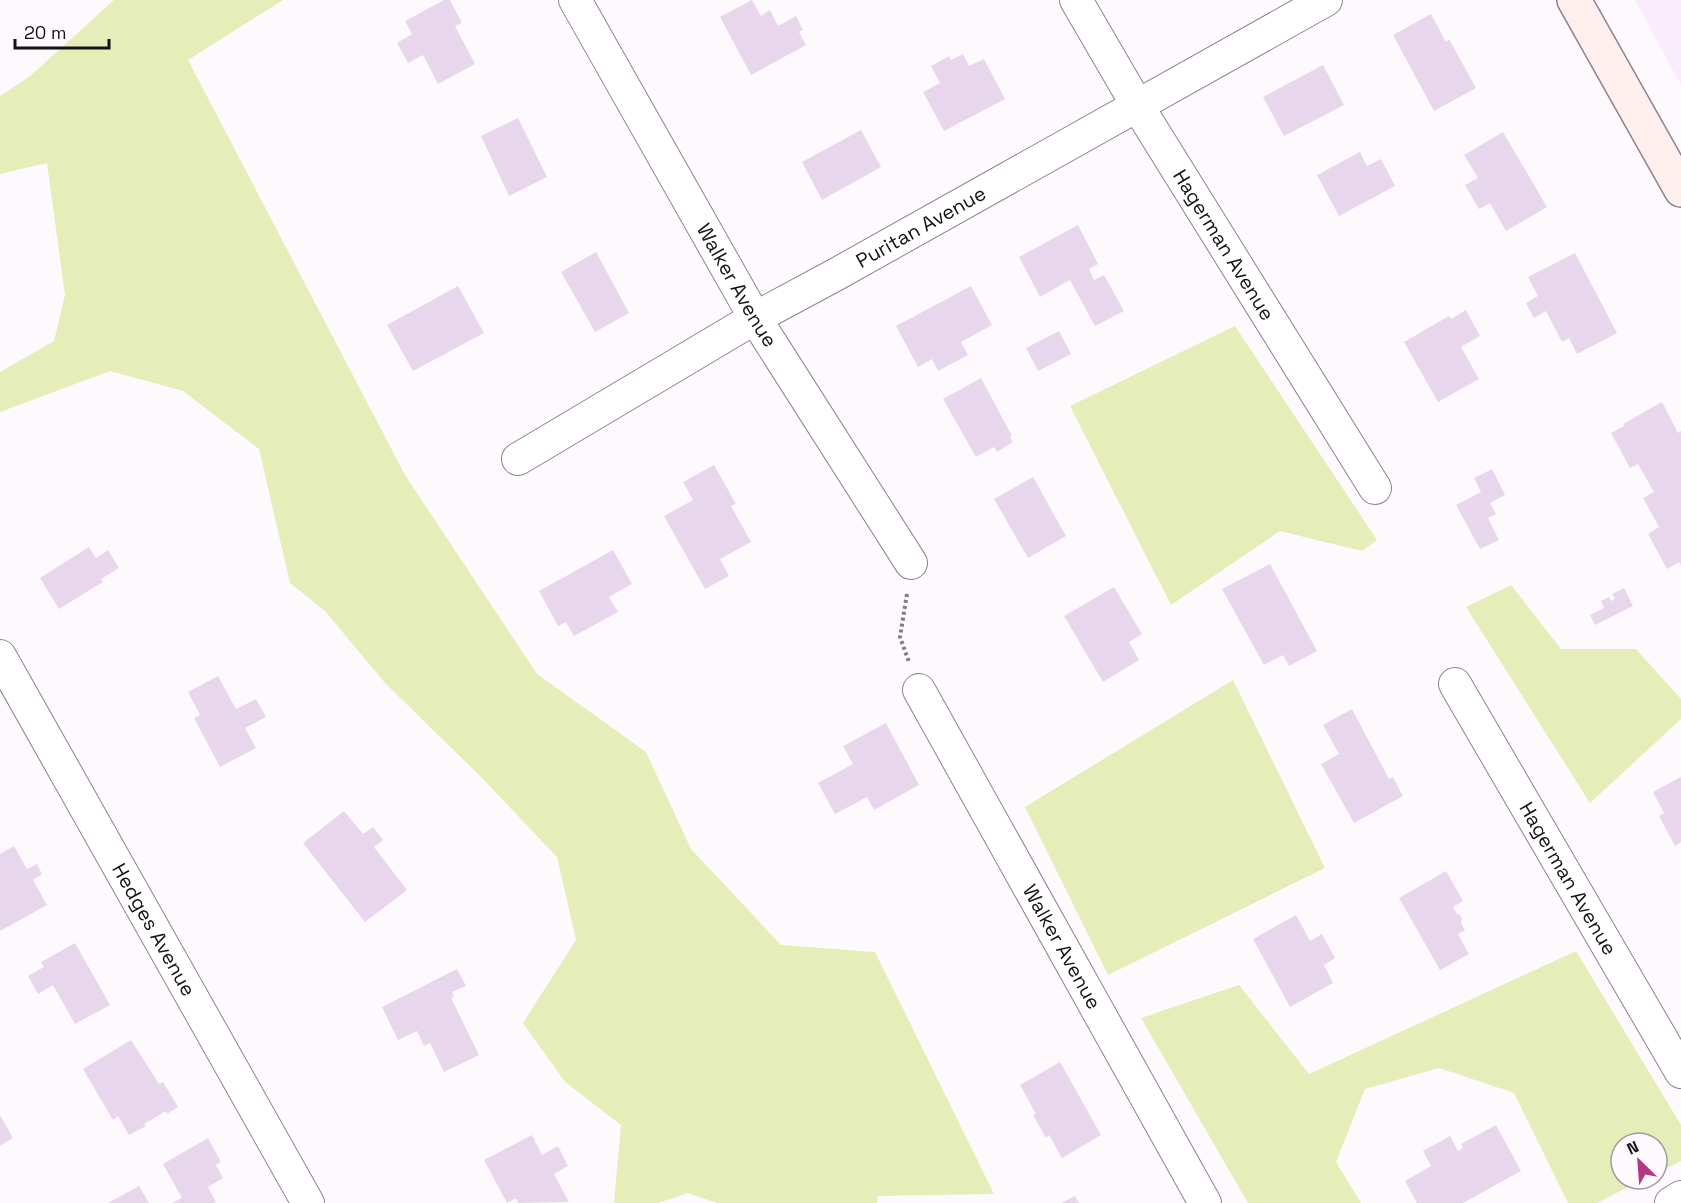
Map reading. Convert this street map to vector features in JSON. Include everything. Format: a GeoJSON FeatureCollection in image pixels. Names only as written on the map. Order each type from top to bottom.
{"type":"FeatureCollection","features":[{"type":"Feature","properties":{"kind":"street","name":"Walker Avenue"},"geometry":{"type":"LineString","coordinates":[[575,0],[756,318],[911,563]]}},
{"type":"Feature","properties":{"kind":"street","name":"Hagerman Avenue"},"geometry":{"type":"LineString","coordinates":[[1076,0],[1137,105],[1375,488]]}},
{"type":"Feature","properties":{"kind":"street","name":"Puritan Avenue"},"geometry":{"type":"LineString","coordinates":[[518,459],[756,318],[1326,0]]}},
{"type":"Feature","properties":{"kind":"street"},"geometry":{"type":"LineString","coordinates":[[1574,0],[1681,190]]}},
{"type":"Feature","properties":{"kind":"street","name":"Hedges Avenue"},"geometry":{"type":"LineString","coordinates":[[0,656],[308,1203]]}},
{"type":"Feature","properties":{"kind":"street","name":"Hagerman Avenue"},"geometry":{"type":"LineString","coordinates":[[1455,684],[1681,1072]]}},
{"type":"Feature","properties":{"kind":"street","name":"Walker Avenue"},"geometry":{"type":"LineString","coordinates":[[919,690],[1205,1203]]}},
{"type":"Feature","properties":{"kind":"street"},"geometry":{"type":"LineString","coordinates":[[1671,1203],[1681,1197]]}},
{"type":"Feature","properties":{"kind":"path"},"geometry":{"type":"LineString","coordinates":[[911,563],[900,637],[919,690]]}},
{"type":"Feature","properties":{"kind":"shaded area"},"geometry":{"type":"Polygon","coordinates":[[[1635,0],[1681,0],[1681,85],[1635,0]]]}},
{"type":"Feature","properties":{"kind":"green space"},"geometry":{"type":"Polygon","coordinates":[[[114,0],[283,0],[188,60],[405,475],[537,674],[646,752],[691,849],[781,945],[875,952],[994,1194],[878,1196],[877,1203],[717,1203],[688,1193],[658,1203],[614,1203],[621,1125],[565,1082],[523,1023],[576,940],[557,857],[482,778],[385,683],[325,611],[290,583],[259,449],[183,391],[110,371],[0,412],[0,372],[54,341],[65,295],[47,163],[0,174],[0,96],[29,77],[114,0]]]}},
{"type":"Feature","properties":{"kind":"green space"},"geometry":{"type":"Polygon","coordinates":[[[1235,326],[1377,540],[1362,551],[1280,531],[1171,605],[1070,406],[1235,326]]]}},
{"type":"Feature","properties":{"kind":"green space"},"geometry":{"type":"Polygon","coordinates":[[[1511,585],[1561,649],[1636,649],[1681,699],[1681,719],[1590,803],[1466,607],[1511,585]]]}},
{"type":"Feature","properties":{"kind":"green space"},"geometry":{"type":"Polygon","coordinates":[[[1233,680],[1325,868],[1108,975],[1025,807],[1233,680]]]}},
{"type":"Feature","properties":{"kind":"green space"},"geometry":{"type":"Polygon","coordinates":[[[1576,951],[1681,1125],[1681,1161],[1669,1167],[1669,1131],[1609,1131],[1609,1191],[1620,1191],[1597,1203],[1568,1203],[1514,1093],[1439,1068],[1365,1089],[1336,1162],[1361,1203],[1248,1203],[1141,1018],[1239,985],[1309,1074],[1576,951]]]}},
{"type":"Feature","properties":{"kind":"building"},"geometry":{"type":"Polygon","coordinates":[[[444,0],[450,0],[462,23],[455,26],[475,64],[438,84],[423,55],[408,63],[397,43],[412,34],[405,21],[444,0]]]}},
{"type":"Feature","properties":{"kind":"building"},"geometry":{"type":"Polygon","coordinates":[[[752,0],[761,16],[770,10],[778,26],[796,16],[803,30],[799,32],[806,45],[751,75],[720,17],[752,0]]]}},
{"type":"Feature","properties":{"kind":"building"},"geometry":{"type":"Polygon","coordinates":[[[1431,14],[1446,42],[1449,39],[1476,88],[1434,111],[1393,35],[1431,14]]]}},
{"type":"Feature","properties":{"kind":"building"},"geometry":{"type":"Polygon","coordinates":[[[963,54],[969,66],[984,59],[1005,99],[944,131],[923,92],[940,83],[931,66],[949,56],[951,60],[963,54]]]}},
{"type":"Feature","properties":{"kind":"building"},"geometry":{"type":"Polygon","coordinates":[[[1323,65],[1344,105],[1284,136],[1263,97],[1323,65]]]}},
{"type":"Feature","properties":{"kind":"building"},"geometry":{"type":"Polygon","coordinates":[[[518,118],[547,177],[509,196],[481,136],[518,118]]]}},
{"type":"Feature","properties":{"kind":"building"},"geometry":{"type":"Polygon","coordinates":[[[861,130],[881,167],[822,200],[802,162],[861,130]]]}},
{"type":"Feature","properties":{"kind":"building"},"geometry":{"type":"Polygon","coordinates":[[[1503,132],[1547,207],[1506,231],[1490,203],[1479,209],[1465,185],[1478,178],[1464,155],[1503,132]]]}},
{"type":"Feature","properties":{"kind":"building"},"geometry":{"type":"Polygon","coordinates":[[[1360,152],[1367,166],[1381,159],[1395,186],[1339,216],[1317,175],[1360,152]]]}},
{"type":"Feature","properties":{"kind":"building"},"geometry":{"type":"Polygon","coordinates":[[[1078,225],[1098,264],[1089,269],[1094,280],[1104,275],[1124,311],[1095,326],[1070,280],[1040,297],[1019,257],[1078,225]]]}},
{"type":"Feature","properties":{"kind":"building"},"geometry":{"type":"Polygon","coordinates":[[[596,252],[629,313],[595,332],[561,272],[596,252]]]}},
{"type":"Feature","properties":{"kind":"building"},"geometry":{"type":"Polygon","coordinates":[[[1575,253],[1617,333],[1577,354],[1569,338],[1562,342],[1546,311],[1534,318],[1526,303],[1538,296],[1528,277],[1575,253]]]}},
{"type":"Feature","properties":{"kind":"building"},"geometry":{"type":"Polygon","coordinates":[[[458,286],[484,333],[413,371],[387,325],[458,286]]]}},
{"type":"Feature","properties":{"kind":"building"},"geometry":{"type":"Polygon","coordinates":[[[971,286],[992,325],[961,342],[968,355],[938,371],[932,359],[918,367],[896,326],[971,286]]]}},
{"type":"Feature","properties":{"kind":"building"},"geometry":{"type":"Polygon","coordinates":[[[1466,310],[1480,336],[1461,347],[1479,379],[1438,402],[1404,342],[1449,316],[1451,319],[1466,310]]]}},
{"type":"Feature","properties":{"kind":"building"},"geometry":{"type":"Polygon","coordinates":[[[1059,331],[1071,354],[1038,371],[1026,348],[1059,331]]]}},
{"type":"Feature","properties":{"kind":"building"},"geometry":{"type":"Polygon","coordinates":[[[981,378],[1013,442],[997,452],[994,447],[976,457],[943,399],[981,378]]]}},
{"type":"Feature","properties":{"kind":"building"},"geometry":{"type":"Polygon","coordinates":[[[1662,402],[1678,433],[1681,431],[1681,565],[1679,562],[1667,569],[1648,534],[1659,527],[1643,498],[1654,492],[1638,464],[1630,468],[1611,433],[1662,402]]]}},
{"type":"Feature","properties":{"kind":"building"},"geometry":{"type":"Polygon","coordinates":[[[714,465],[736,504],[731,506],[751,542],[720,559],[729,576],[705,589],[664,516],[693,500],[683,482],[714,465]]]}},
{"type":"Feature","properties":{"kind":"building"},"geometry":{"type":"Polygon","coordinates":[[[1492,469],[1505,495],[1490,503],[1496,514],[1488,518],[1499,540],[1480,549],[1456,505],[1481,492],[1474,478],[1492,469]]]}},
{"type":"Feature","properties":{"kind":"building"},"geometry":{"type":"Polygon","coordinates":[[[1033,477],[1066,536],[1028,558],[994,499],[1033,477]]]}},
{"type":"Feature","properties":{"kind":"building"},"geometry":{"type":"Polygon","coordinates":[[[89,547],[96,558],[108,550],[119,568],[101,579],[103,582],[59,609],[40,578],[89,547]]]}},
{"type":"Feature","properties":{"kind":"building"},"geometry":{"type":"Polygon","coordinates":[[[613,550],[632,584],[609,597],[618,612],[574,636],[566,622],[558,626],[539,591],[613,550]]]}},
{"type":"Feature","properties":{"kind":"building"},"geometry":{"type":"Polygon","coordinates":[[[1270,564],[1317,651],[1289,666],[1283,655],[1264,665],[1222,589],[1270,564]]]}},
{"type":"Feature","properties":{"kind":"building"},"geometry":{"type":"Polygon","coordinates":[[[1114,587],[1142,634],[1129,642],[1139,660],[1103,682],[1064,616],[1114,587]]]}},
{"type":"Feature","properties":{"kind":"building"},"geometry":{"type":"Polygon","coordinates":[[[1624,588],[1633,606],[1595,625],[1590,615],[1604,608],[1601,601],[1609,597],[1611,601],[1615,599],[1612,594],[1624,588]]]}},
{"type":"Feature","properties":{"kind":"building"},"geometry":{"type":"Polygon","coordinates":[[[218,676],[236,709],[256,699],[266,717],[245,728],[256,748],[220,767],[194,718],[200,715],[188,692],[218,676]]]}},
{"type":"Feature","properties":{"kind":"building"},"geometry":{"type":"Polygon","coordinates":[[[1352,709],[1389,779],[1393,777],[1403,796],[1354,823],[1321,764],[1339,754],[1323,725],[1352,709]]]}},
{"type":"Feature","properties":{"kind":"building"},"geometry":{"type":"Polygon","coordinates":[[[886,723],[919,785],[874,810],[867,797],[835,814],[818,783],[853,764],[843,746],[886,723]]]}},
{"type":"Feature","properties":{"kind":"building"},"geometry":{"type":"Polygon","coordinates":[[[1681,777],[1681,842],[1675,846],[1659,816],[1664,813],[1653,792],[1681,777]]]}},
{"type":"Feature","properties":{"kind":"building"},"geometry":{"type":"Polygon","coordinates":[[[344,811],[363,834],[373,827],[383,840],[374,847],[407,890],[365,922],[303,843],[344,811]]]}},
{"type":"Feature","properties":{"kind":"building"},"geometry":{"type":"Polygon","coordinates":[[[14,846],[27,869],[37,864],[42,874],[33,880],[47,905],[0,931],[0,854],[14,846]]]}},
{"type":"Feature","properties":{"kind":"building"},"geometry":{"type":"Polygon","coordinates":[[[1446,871],[1463,901],[1453,907],[1462,919],[1461,923],[1465,930],[1458,934],[1469,954],[1440,970],[1399,898],[1446,871]]]}},
{"type":"Feature","properties":{"kind":"building"},"geometry":{"type":"Polygon","coordinates":[[[1296,915],[1310,941],[1322,934],[1335,958],[1324,965],[1333,983],[1290,1007],[1253,939],[1296,915]]]}},
{"type":"Feature","properties":{"kind":"building"},"geometry":{"type":"Polygon","coordinates":[[[75,943],[110,1005],[75,1024],[53,985],[38,994],[28,976],[44,967],[41,962],[75,943]]]}},
{"type":"Feature","properties":{"kind":"building"},"geometry":{"type":"Polygon","coordinates":[[[457,969],[466,986],[452,992],[454,997],[451,998],[479,1055],[444,1072],[430,1043],[424,1046],[417,1031],[398,1040],[382,1007],[457,969]]]}},
{"type":"Feature","properties":{"kind":"building"},"geometry":{"type":"Polygon","coordinates":[[[131,1040],[159,1084],[163,1082],[178,1107],[167,1114],[166,1111],[129,1135],[118,1116],[113,1120],[83,1069],[131,1040]]]}},
{"type":"Feature","properties":{"kind":"building"},"geometry":{"type":"Polygon","coordinates":[[[1060,1062],[1101,1135],[1062,1158],[1049,1135],[1046,1138],[1020,1085],[1060,1062]]]}},
{"type":"Feature","properties":{"kind":"building"},"geometry":{"type":"Polygon","coordinates":[[[0,1115],[13,1138],[0,1146],[0,1115]]]}},
{"type":"Feature","properties":{"kind":"building"},"geometry":{"type":"Polygon","coordinates":[[[1496,1125],[1521,1171],[1463,1203],[1417,1203],[1405,1181],[1431,1166],[1423,1151],[1450,1136],[1458,1151],[1463,1148],[1461,1144],[1496,1125]]]}},
{"type":"Feature","properties":{"kind":"building"},"geometry":{"type":"Polygon","coordinates":[[[532,1135],[542,1155],[558,1146],[568,1166],[554,1174],[569,1202],[518,1203],[516,1198],[507,1203],[484,1160],[532,1135]]]}},
{"type":"Feature","properties":{"kind":"building"},"geometry":{"type":"Polygon","coordinates":[[[208,1138],[221,1162],[216,1165],[223,1178],[208,1187],[216,1202],[172,1203],[182,1198],[163,1164],[208,1138]]]}},
{"type":"Feature","properties":{"kind":"building"},"geometry":{"type":"Polygon","coordinates":[[[139,1186],[149,1203],[108,1203],[139,1186]]]}},
{"type":"Feature","properties":{"kind":"building"},"geometry":{"type":"Polygon","coordinates":[[[1075,1196],[1079,1203],[1061,1203],[1075,1196]]]}}]}
